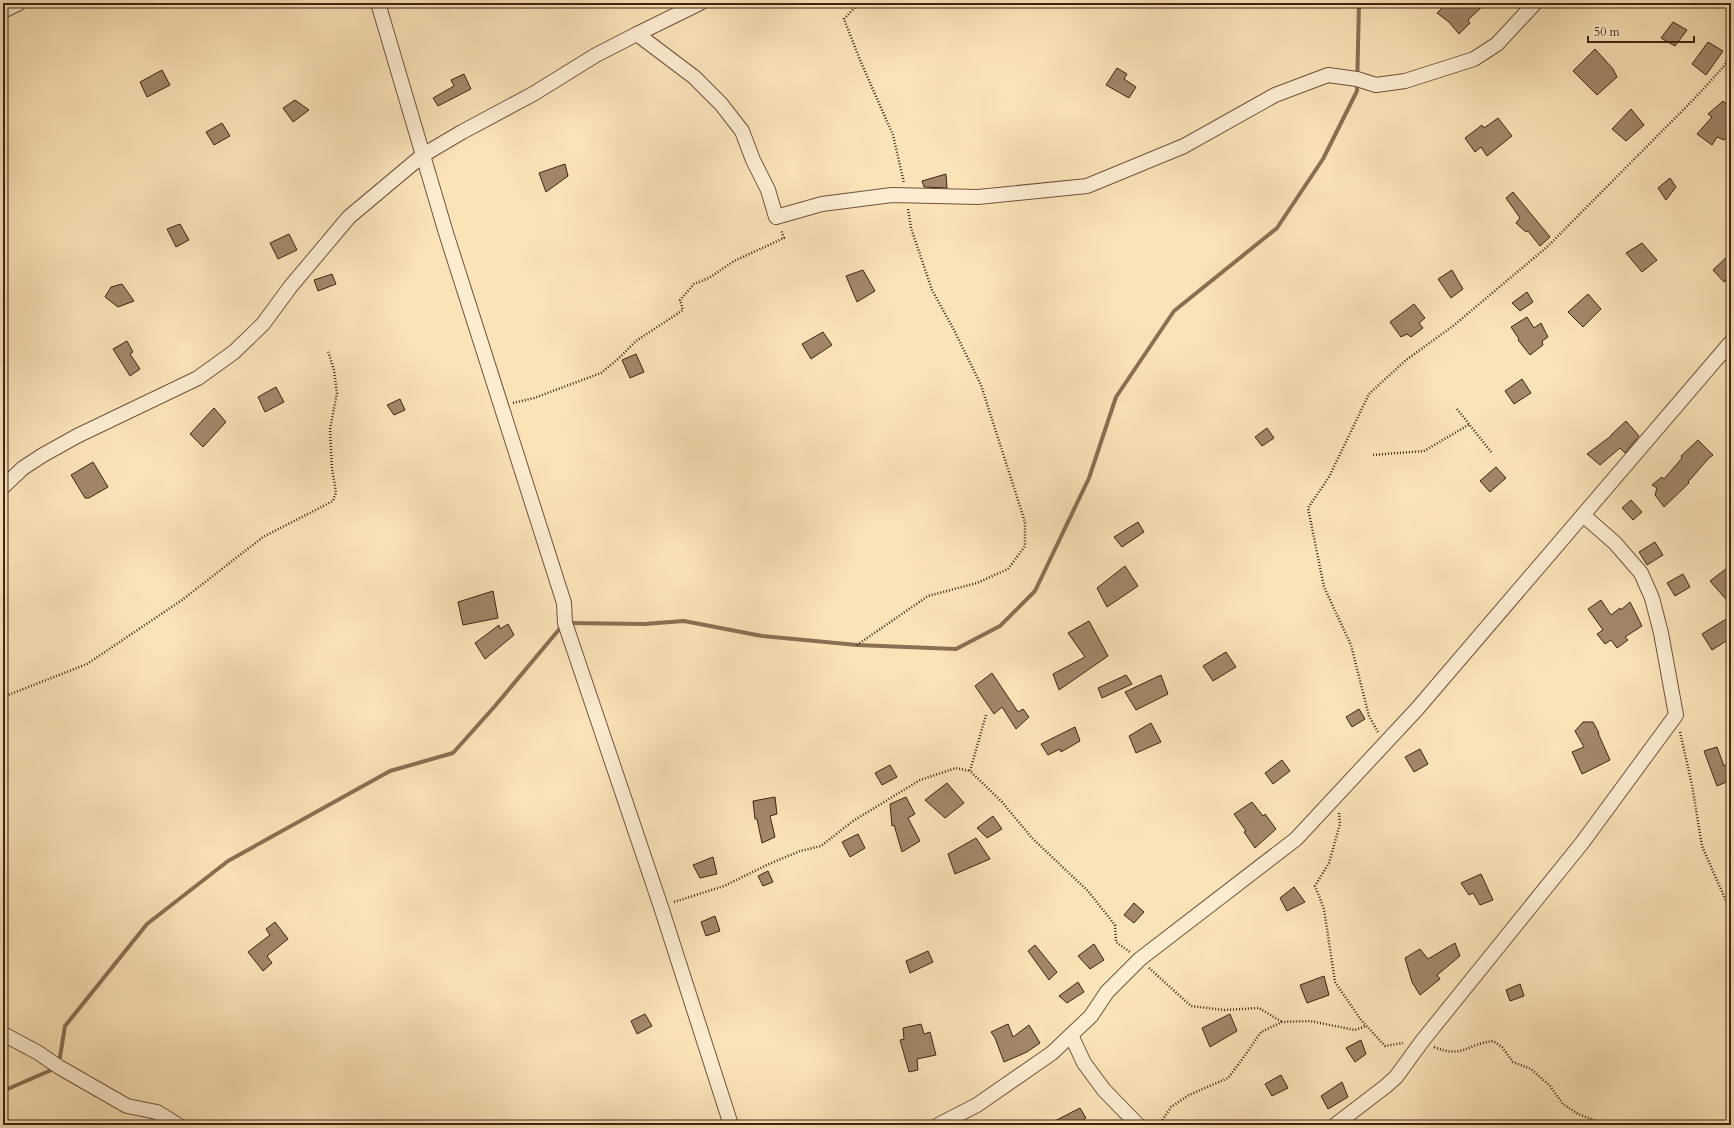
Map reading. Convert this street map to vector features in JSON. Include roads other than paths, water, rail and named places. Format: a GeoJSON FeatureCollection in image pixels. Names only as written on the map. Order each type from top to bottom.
{"type":"FeatureCollection","features":[{"type":"Feature","properties":{"kind":"street"},"geometry":{"type":"LineString","coordinates":[[3,12],[18,3]]}},
{"type":"Feature","properties":{"kind":"street"},"geometry":{"type":"LineString","coordinates":[[378,3],[423,155],[564,603],[565,622],[661,907],[731,1125]]}},
{"type":"Feature","properties":{"kind":"street"},"geometry":{"type":"LineString","coordinates":[[3,487],[22,468],[43,455],[77,436],[198,378],[234,352],[263,324],[291,286],[349,217],[423,155],[462,132],[533,94],[596,55],[700,3]]}},
{"type":"Feature","properties":{"kind":"street"},"geometry":{"type":"LineString","coordinates":[[637,34],[694,77],[721,104],[738,125],[768,190],[776,217],[822,204],[906,194],[978,197],[1087,186],[1184,146],[1275,95],[1328,75],[1357,79],[1376,85],[1404,81],[1474,59],[1496,44],[1535,3]]}},
{"type":"Feature","properties":{"kind":"street"},"geometry":{"type":"LineString","coordinates":[[938,1125],[977,1105],[1052,1052],[1091,1016],[1107,992],[1140,959],[1296,839],[1417,709],[1731,342]]}},
{"type":"Feature","properties":{"kind":"street"},"geometry":{"type":"LineString","coordinates":[[1335,1125],[1396,1077],[1423,1040],[1582,843],[1676,715],[1652,598],[1641,573],[1615,543],[1583,515]]}},
{"type":"Feature","properties":{"kind":"street"},"geometry":{"type":"LineString","coordinates":[[3,1034],[37,1052],[59,1067],[128,1106],[157,1112],[178,1125]]}},
{"type":"Feature","properties":{"kind":"street"},"geometry":{"type":"LineString","coordinates":[[1071,1035],[1088,1069],[1104,1090],[1138,1125]]}},
{"type":"Feature","properties":{"kind":"waterway"},"geometry":{"type":"LineString","coordinates":[[567,623],[644,624],[684,621],[762,636],[857,645],[956,649],[1000,626],[1035,591],[1089,478],[1116,397],[1174,311],[1277,228],[1323,159],[1357,91],[1359,3]]}},
{"type":"Feature","properties":{"kind":"waterway"},"geometry":{"type":"LineString","coordinates":[[59,1063],[65,1026],[147,924],[228,861],[390,771],[453,753],[495,706],[562,626]]}},
{"type":"Feature","properties":{"kind":"waterway"},"geometry":{"type":"LineString","coordinates":[[3,1091],[56,1068]]}}]}
